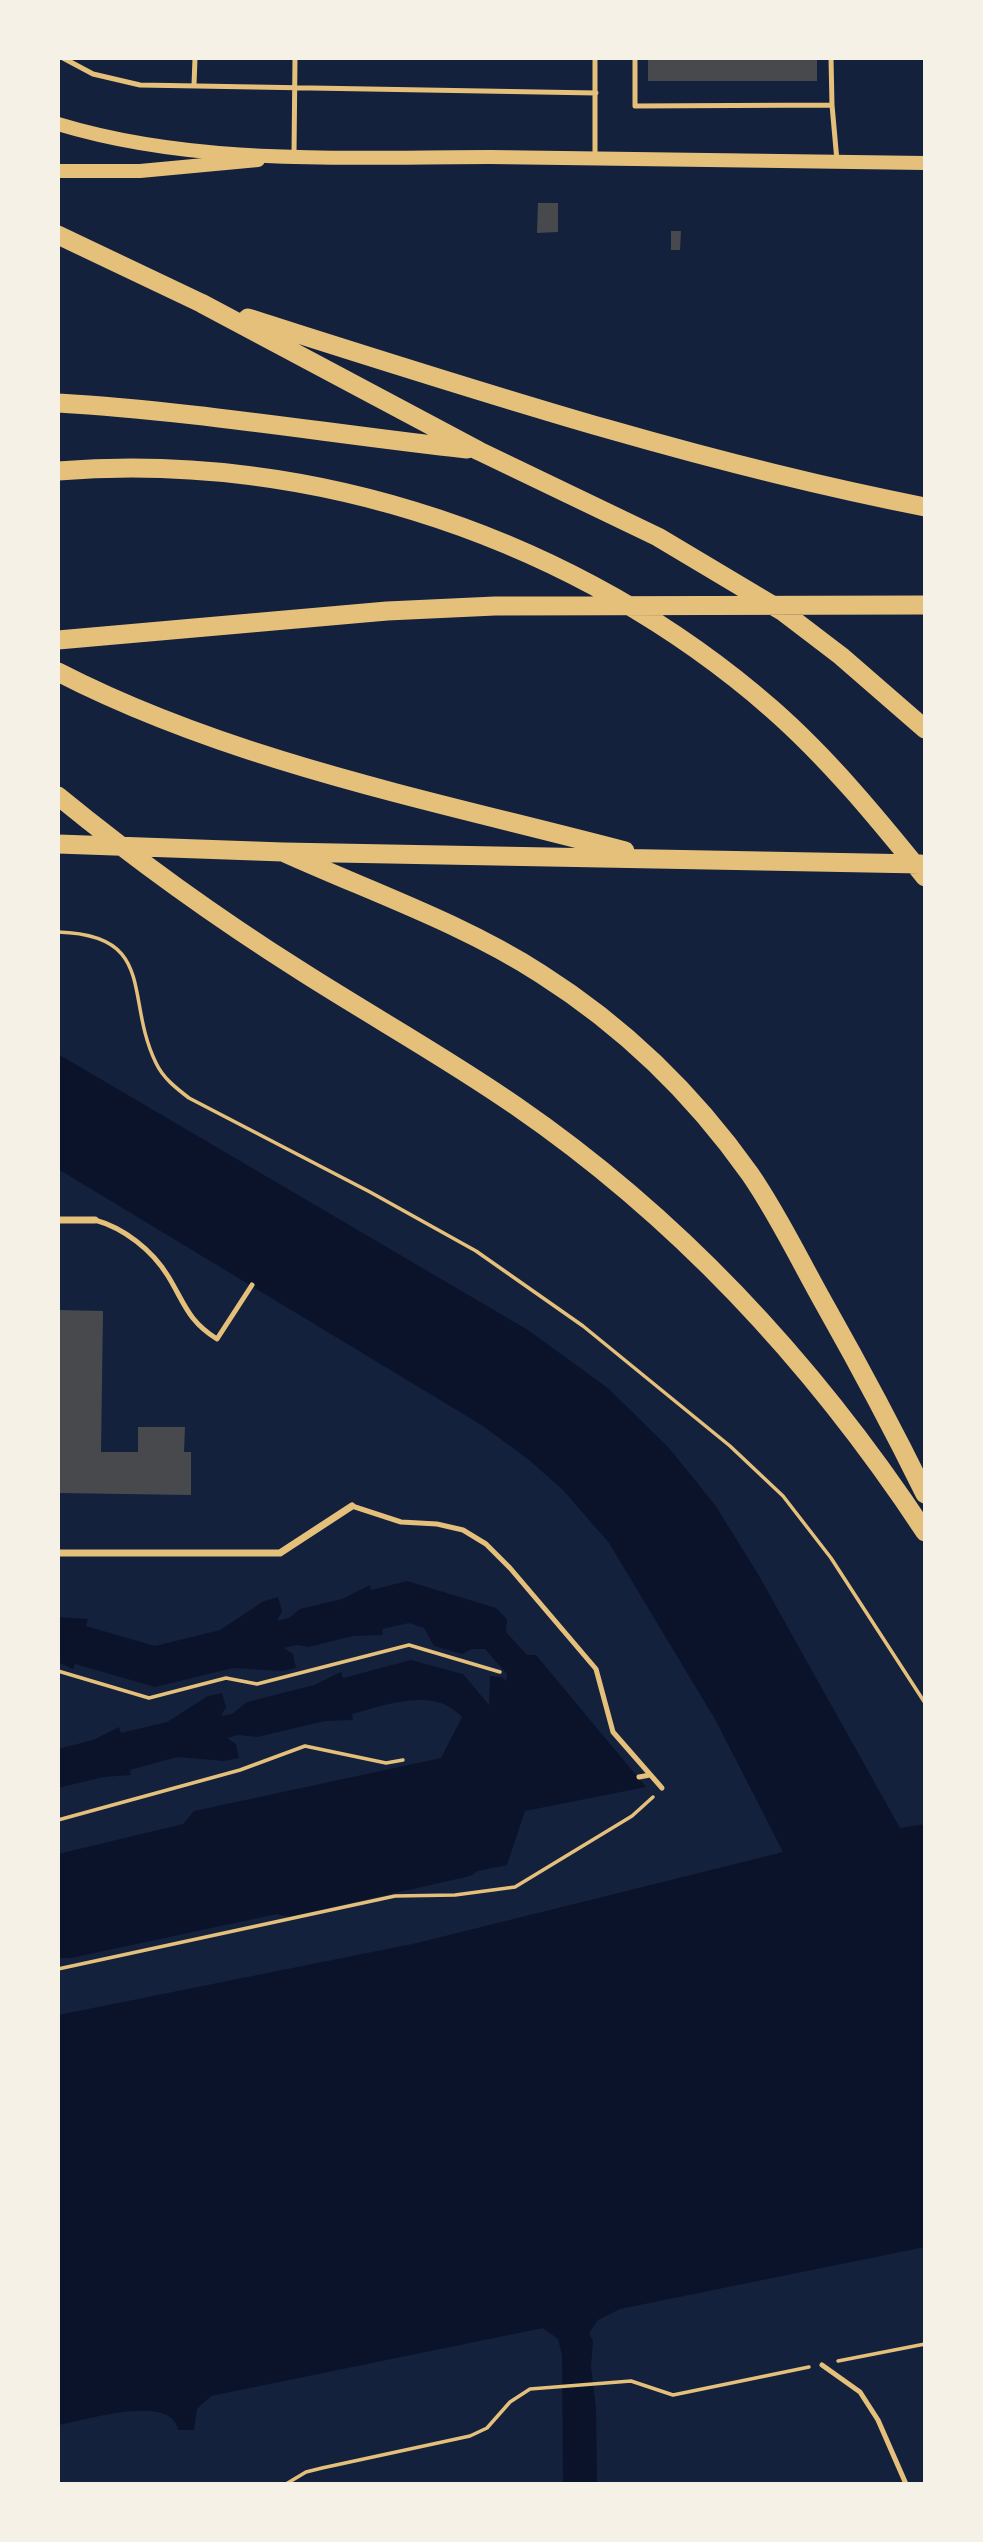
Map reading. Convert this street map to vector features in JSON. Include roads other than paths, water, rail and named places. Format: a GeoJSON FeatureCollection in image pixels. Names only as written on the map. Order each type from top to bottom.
{"type":"FeatureCollection","features":[{"type":"Feature","properties":{"kind":"highway"},"geometry":{"type":"LineString","coordinates":[[58,235],[201,303],[479,451],[658,537],[771,605],[841,656],[925,729]]}},
{"type":"Feature","properties":{"kind":"highway"},"geometry":{"type":"LineString","coordinates":[[201,303],[618,434],[854,493],[925,507]]}},
{"type":"Feature","properties":{"kind":"highway"},"geometry":{"type":"LineString","coordinates":[[58,403],[215,416],[320,433],[479,451]]}},
{"type":"Feature","properties":{"kind":"highway"},"geometry":{"type":"LineString","coordinates":[[58,471],[107,467],[239,473],[365,496],[509,546],[596,587],[658,624],[772,709],[838,775],[925,877]]}},
{"type":"Feature","properties":{"kind":"highway"},"geometry":{"type":"LineString","coordinates":[[58,640],[375,612],[495,606],[925,605]]}},
{"type":"Feature","properties":{"kind":"highway"},"geometry":{"type":"LineString","coordinates":[[58,672],[156,716],[231,742],[363,782],[653,858]]}},
{"type":"Feature","properties":{"kind":"highway"},"geometry":{"type":"LineString","coordinates":[[58,796],[158,872],[301,971],[518,1107],[614,1179],[701,1258],[789,1350],[866,1444],[925,1532]]}},
{"type":"Feature","properties":{"kind":"highway"},"geometry":{"type":"LineString","coordinates":[[58,844],[283,852],[925,864]]}},
{"type":"Feature","properties":{"kind":"highway"},"geometry":{"type":"LineString","coordinates":[[283,852],[460,930],[540,973],[606,1021],[663,1072],[708,1119],[768,1203],[887,1416],[925,1494]]}},
{"type":"Feature","properties":{"kind":"main road"},"geometry":{"type":"LineString","coordinates":[[58,124],[139,143],[294,157],[925,163]]}},
{"type":"Feature","properties":{"kind":"main road"},"geometry":{"type":"LineString","coordinates":[[58,171],[140,171],[294,157]]}},
{"type":"Feature","properties":{"kind":"street"},"geometry":{"type":"LineString","coordinates":[[58,1220],[95,1220]]}},
{"type":"Feature","properties":{"kind":"street"},"geometry":{"type":"LineString","coordinates":[[58,1553],[279,1553],[352,1506]]}},
{"type":"Feature","properties":{"kind":"lane"},"geometry":{"type":"LineString","coordinates":[[63,58],[93,74],[139,85],[596,93]]}},
{"type":"Feature","properties":{"kind":"lane"},"geometry":{"type":"LineString","coordinates":[[194,85],[195,58]]}},
{"type":"Feature","properties":{"kind":"lane"},"geometry":{"type":"LineString","coordinates":[[294,157],[295,58]]}},
{"type":"Feature","properties":{"kind":"lane"},"geometry":{"type":"LineString","coordinates":[[595,158],[596,58]]}},
{"type":"Feature","properties":{"kind":"lane"},"geometry":{"type":"LineString","coordinates":[[635,58],[635,106],[832,105]]}},
{"type":"Feature","properties":{"kind":"lane"},"geometry":{"type":"LineString","coordinates":[[831,58],[832,105],[838,162]]}},
{"type":"Feature","properties":{"kind":"lane"},"geometry":{"type":"LineString","coordinates":[[95,1220],[112,1225],[133,1238],[166,1273],[192,1321],[217,1339],[252,1285]]}},
{"type":"Feature","properties":{"kind":"lane"},"geometry":{"type":"LineString","coordinates":[[352,1506],[401,1522],[437,1524],[463,1530],[486,1544],[510,1568],[596,1670],[613,1732],[662,1788]]}},
{"type":"Feature","properties":{"kind":"lane"},"geometry":{"type":"LineString","coordinates":[[639,1777],[650,1774]]}},
{"type":"Feature","properties":{"kind":"lane"},"geometry":{"type":"LineString","coordinates":[[822,2365],[860,2392],[878,2420],[906,2484]]}},
{"type":"Feature","properties":{"kind":"water"},"geometry":{"type":"Polygon","coordinates":[[[58,1054],[528,1330],[609,1389],[669,1448],[715,1505],[758,1574],[900,1828],[925,1824],[925,2247],[620,2309],[598,2320],[589,2333],[593,2341],[591,2367],[596,2408],[597,2484],[563,2484],[562,2355],[558,2339],[543,2328],[211,2396],[197,2409],[194,2430],[178,2430],[172,2419],[160,2413],[144,2411],[105,2415],[58,2425],[58,2015],[417,1943],[783,1852],[716,1721],[609,1543],[563,1490],[529,1460],[483,1426],[58,1169],[58,1054]]]}},
{"type":"Feature","properties":{"kind":"water"},"geometry":{"type":"Polygon","coordinates":[[[407,1581],[496,1608],[507,1619],[506,1632],[527,1655],[536,1655],[646,1787],[525,1811],[507,1865],[468,1873],[465,1862],[289,1898],[291,1911],[71,1958],[58,1958],[58,1854],[183,1824],[194,1811],[441,1758],[462,1717],[438,1702],[409,1700],[352,1714],[353,1720],[325,1721],[257,1737],[238,1735],[227,1738],[236,1744],[239,1758],[224,1761],[177,1757],[130,1770],[131,1775],[103,1777],[58,1788],[58,1749],[93,1740],[119,1727],[121,1733],[167,1722],[208,1696],[222,1693],[226,1707],[221,1716],[232,1714],[247,1702],[314,1685],[341,1672],[343,1678],[411,1660],[463,1674],[489,1705],[490,1676],[501,1677],[506,1681],[507,1674],[485,1649],[472,1649],[462,1654],[434,1646],[424,1628],[409,1623],[382,1629],[383,1635],[353,1636],[309,1647],[297,1645],[284,1648],[293,1654],[296,1668],[281,1671],[233,1668],[155,1687],[75,1664],[73,1669],[58,1662],[58,1617],[88,1619],[86,1626],[155,1646],[220,1630],[264,1601],[278,1597],[282,1611],[277,1621],[289,1618],[300,1609],[342,1599],[370,1585],[371,1590],[407,1581]]]}},
{"type":"Feature","properties":{"kind":"waterway"},"geometry":{"type":"LineString","coordinates":[[262,1901],[289,1906],[467,1866],[487,1847]]}}]}
